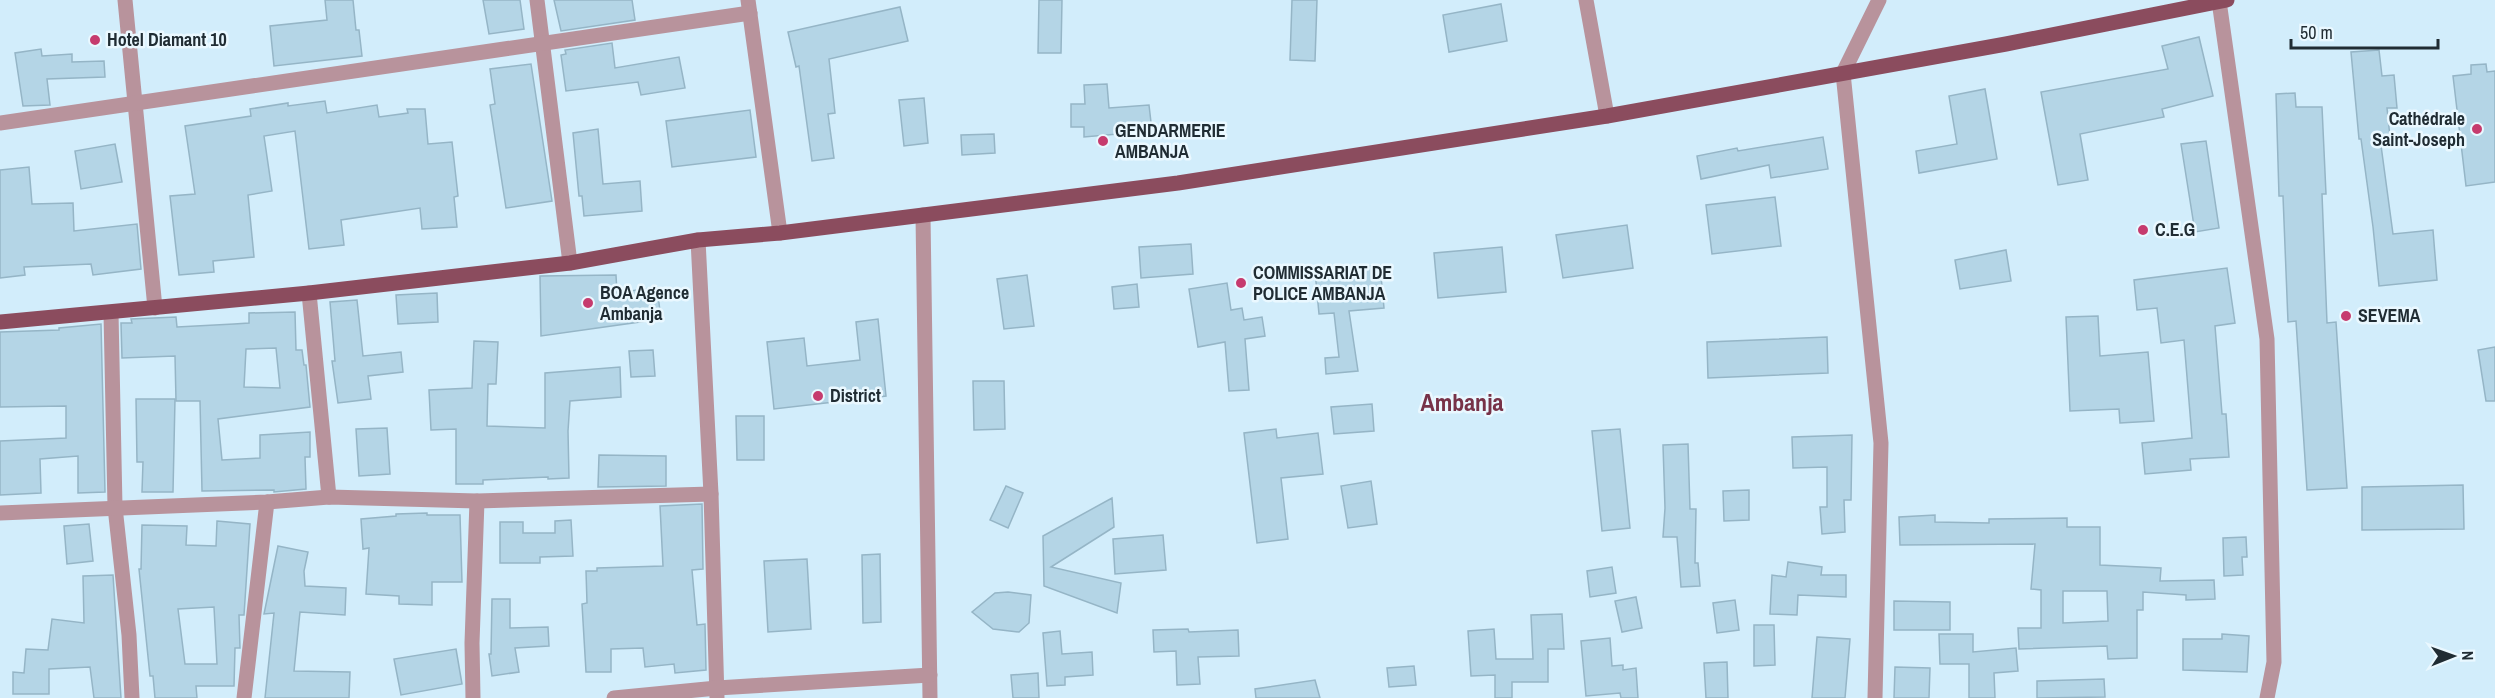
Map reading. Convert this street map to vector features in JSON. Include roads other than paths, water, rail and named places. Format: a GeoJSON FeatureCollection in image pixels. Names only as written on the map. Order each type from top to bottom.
{"type":"FeatureCollection","features":[{"type":"Feature","properties":{"kind":"main road"},"geometry":{"type":"LineString","coordinates":[[0,322],[309,293],[570,263],[698,240],[780,233],[1178,183],[1607,116],[2006,44],[2223,1]]}},
{"type":"Feature","properties":{"kind":"street"},"geometry":{"type":"LineString","coordinates":[[125,0],[155,308]]}},
{"type":"Feature","properties":{"kind":"street"},"geometry":{"type":"LineString","coordinates":[[537,0],[570,263]]}},
{"type":"Feature","properties":{"kind":"street"},"geometry":{"type":"LineString","coordinates":[[1586,0],[1607,116]]}},
{"type":"Feature","properties":{"kind":"street"},"geometry":{"type":"LineString","coordinates":[[1875,698],[1881,443],[1843,73],[1879,0]]}},
{"type":"Feature","properties":{"kind":"street"},"geometry":{"type":"LineString","coordinates":[[2223,1],[2267,339],[2274,662],[2267,698]]}},
{"type":"Feature","properties":{"kind":"street"},"geometry":{"type":"LineString","coordinates":[[0,123],[542,44],[749,7],[780,233]]}},
{"type":"Feature","properties":{"kind":"street"},"geometry":{"type":"LineString","coordinates":[[923,215],[930,698]]}},
{"type":"Feature","properties":{"kind":"street"},"geometry":{"type":"LineString","coordinates":[[698,240],[711,494],[717,693]]}},
{"type":"Feature","properties":{"kind":"street"},"geometry":{"type":"LineString","coordinates":[[309,293],[329,497]]}},
{"type":"Feature","properties":{"kind":"street"},"geometry":{"type":"LineString","coordinates":[[111,313],[115,507],[129,635],[132,698]]}},
{"type":"Feature","properties":{"kind":"street"},"geometry":{"type":"LineString","coordinates":[[0,513],[267,502],[329,497],[477,501],[711,494]]}},
{"type":"Feature","properties":{"kind":"street"},"geometry":{"type":"LineString","coordinates":[[473,698],[472,643],[477,501]]}},
{"type":"Feature","properties":{"kind":"street"},"geometry":{"type":"LineString","coordinates":[[244,698],[267,502]]}},
{"type":"Feature","properties":{"kind":"street"},"geometry":{"type":"LineString","coordinates":[[614,698],[717,693],[930,675]]}},
{"type":"Feature","properties":{"kind":"place","name":"Hotel Diamant 10"},"geometry":{"type":"Point","coordinates":[95,40]}},
{"type":"Feature","properties":{"kind":"place","name":"Cathédrale Saint-Joseph"},"geometry":{"type":"Point","coordinates":[2477,129]}},
{"type":"Feature","properties":{"kind":"place","name":"GENDARMERIE AMBANJA"},"geometry":{"type":"Point","coordinates":[1103,141]}},
{"type":"Feature","properties":{"kind":"place","name":"C.E.G"},"geometry":{"type":"Point","coordinates":[2143,230]}},
{"type":"Feature","properties":{"kind":"place","name":"COMMISSARIAT DE POLICE AMBANJA"},"geometry":{"type":"Point","coordinates":[1241,283]}},
{"type":"Feature","properties":{"kind":"place","name":"BOA Agence Ambanja"},"geometry":{"type":"Point","coordinates":[588,303]}},
{"type":"Feature","properties":{"kind":"place","name":"SEVEMA"},"geometry":{"type":"Point","coordinates":[2346,316]}},
{"type":"Feature","properties":{"kind":"place","name":"District"},"geometry":{"type":"Point","coordinates":[818,396]}},
{"type":"Feature","properties":{"kind":"district","name":"Ambanja"},"geometry":{"type":"Point","coordinates":[1462,403]}}]}
